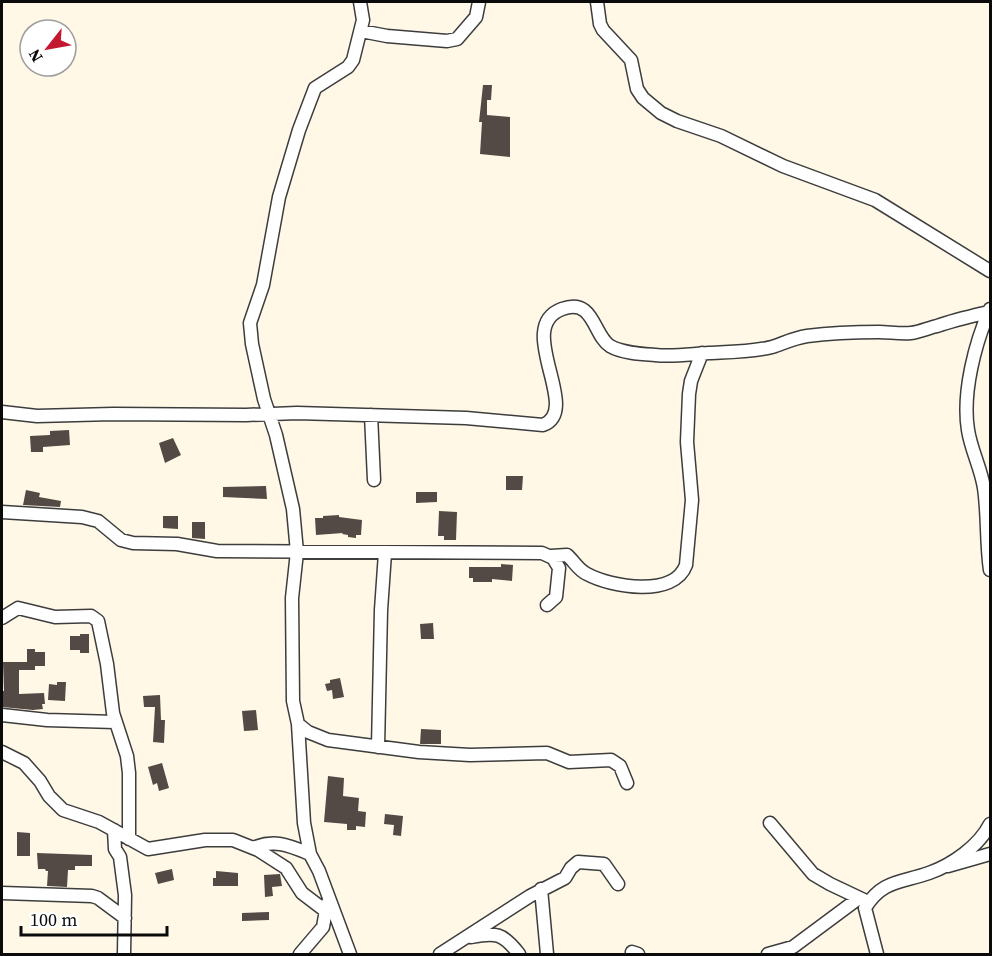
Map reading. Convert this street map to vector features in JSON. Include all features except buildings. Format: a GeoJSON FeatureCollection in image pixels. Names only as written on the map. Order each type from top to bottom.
{"type":"FeatureCollection","features":[{"type":"Feature","properties":{"kind":"street"},"geometry":{"type":"LineString","coordinates":[[350,954],[343,933],[327,906],[319,871],[310,854],[304,823],[298,724],[293,701],[292,598],[297,552],[294,509],[276,435],[268,414],[252,344],[250,323],[263,285],[282,182],[313,90],[352,63],[363,18],[360,2]]}},
{"type":"Feature","properties":{"kind":"street"},"geometry":{"type":"LineString","coordinates":[[361,31],[387,36],[447,41],[457,39],[476,17],[479,2]]}},
{"type":"Feature","properties":{"kind":"street"},"geometry":{"type":"LineString","coordinates":[[597,2],[603,30],[631,60],[637,89],[644,99],[661,113],[677,122],[721,136],[783,166],[874,200],[990,266]]}},
{"type":"Feature","properties":{"kind":"street"},"geometry":{"type":"LineString","coordinates":[[2,412],[37,416],[371,415],[466,418],[543,425],[550,422],[555,413],[551,374],[543,344],[543,334],[551,316],[563,308],[584,310],[593,319],[605,342],[615,348],[664,356],[772,347],[797,338],[815,335],[853,332],[914,333],[990,310]]}},
{"type":"Feature","properties":{"kind":"street"},"geometry":{"type":"LineString","coordinates":[[990,310],[981,330],[972,366],[967,413],[967,429],[984,488],[990,570]]}},
{"type":"Feature","properties":{"kind":"street"},"geometry":{"type":"LineString","coordinates":[[2,512],[90,519],[98,521],[121,540],[133,543],[177,544],[217,551],[567,555],[577,567],[587,574],[633,587],[668,583],[684,571],[686,565],[692,500],[687,442],[689,394],[691,381],[702,353]]}},
{"type":"Feature","properties":{"kind":"street"},"geometry":{"type":"LineString","coordinates":[[371,415],[374,480]]}},
{"type":"Feature","properties":{"kind":"street"},"geometry":{"type":"LineString","coordinates":[[378,747],[384,553]]}},
{"type":"Feature","properties":{"kind":"street"},"geometry":{"type":"LineString","coordinates":[[547,605],[556,597],[559,577],[557,564],[551,556]]}},
{"type":"Feature","properties":{"kind":"street"},"geometry":{"type":"LineString","coordinates":[[2,618],[18,608],[55,617],[91,615],[95,617],[100,626],[115,722],[127,756],[130,840]]}},
{"type":"Feature","properties":{"kind":"street"},"geometry":{"type":"LineString","coordinates":[[2,715],[47,720],[115,722]]}},
{"type":"Feature","properties":{"kind":"street"},"geometry":{"type":"LineString","coordinates":[[298,724],[308,732],[328,740],[378,747],[470,755],[547,753],[562,760],[575,762],[611,760],[620,766],[627,783]]}},
{"type":"Feature","properties":{"kind":"street"},"geometry":{"type":"LineString","coordinates":[[2,752],[24,763],[40,781],[49,796],[63,810],[88,817],[148,849],[206,840],[232,840],[252,848],[286,868],[302,893],[327,906]]}},
{"type":"Feature","properties":{"kind":"street"},"geometry":{"type":"LineString","coordinates":[[770,823],[813,874],[864,900]]}},
{"type":"Feature","properties":{"kind":"street"},"geometry":{"type":"LineString","coordinates":[[940,868],[972,847],[981,839],[990,824]]}},
{"type":"Feature","properties":{"kind":"street"},"geometry":{"type":"LineString","coordinates":[[114,830],[115,849],[118,853],[125,895],[124,954]]}},
{"type":"Feature","properties":{"kind":"street"},"geometry":{"type":"LineString","coordinates":[[118,853],[130,840]]}},
{"type":"Feature","properties":{"kind":"street"},"geometry":{"type":"LineString","coordinates":[[252,848],[269,842],[286,845],[310,854]]}},
{"type":"Feature","properties":{"kind":"street"},"geometry":{"type":"LineString","coordinates":[[768,954],[793,947],[890,884],[990,854]]}},
{"type":"Feature","properties":{"kind":"street"},"geometry":{"type":"LineString","coordinates":[[441,954],[541,889],[564,878],[573,866],[584,862],[604,864],[618,884]]}},
{"type":"Feature","properties":{"kind":"street"},"geometry":{"type":"LineString","coordinates":[[541,889],[547,954]]}},
{"type":"Feature","properties":{"kind":"street"},"geometry":{"type":"LineString","coordinates":[[2,893],[92,896],[125,918]]}},
{"type":"Feature","properties":{"kind":"street"},"geometry":{"type":"LineString","coordinates":[[864,900],[877,954]]}},
{"type":"Feature","properties":{"kind":"street"},"geometry":{"type":"LineString","coordinates":[[300,954],[323,927],[327,906]]}},
{"type":"Feature","properties":{"kind":"street"},"geometry":{"type":"LineString","coordinates":[[464,938],[489,933],[497,934],[519,954]]}},
{"type":"Feature","properties":{"kind":"street"},"geometry":{"type":"LineString","coordinates":[[864,954],[872,936]]}}]}
